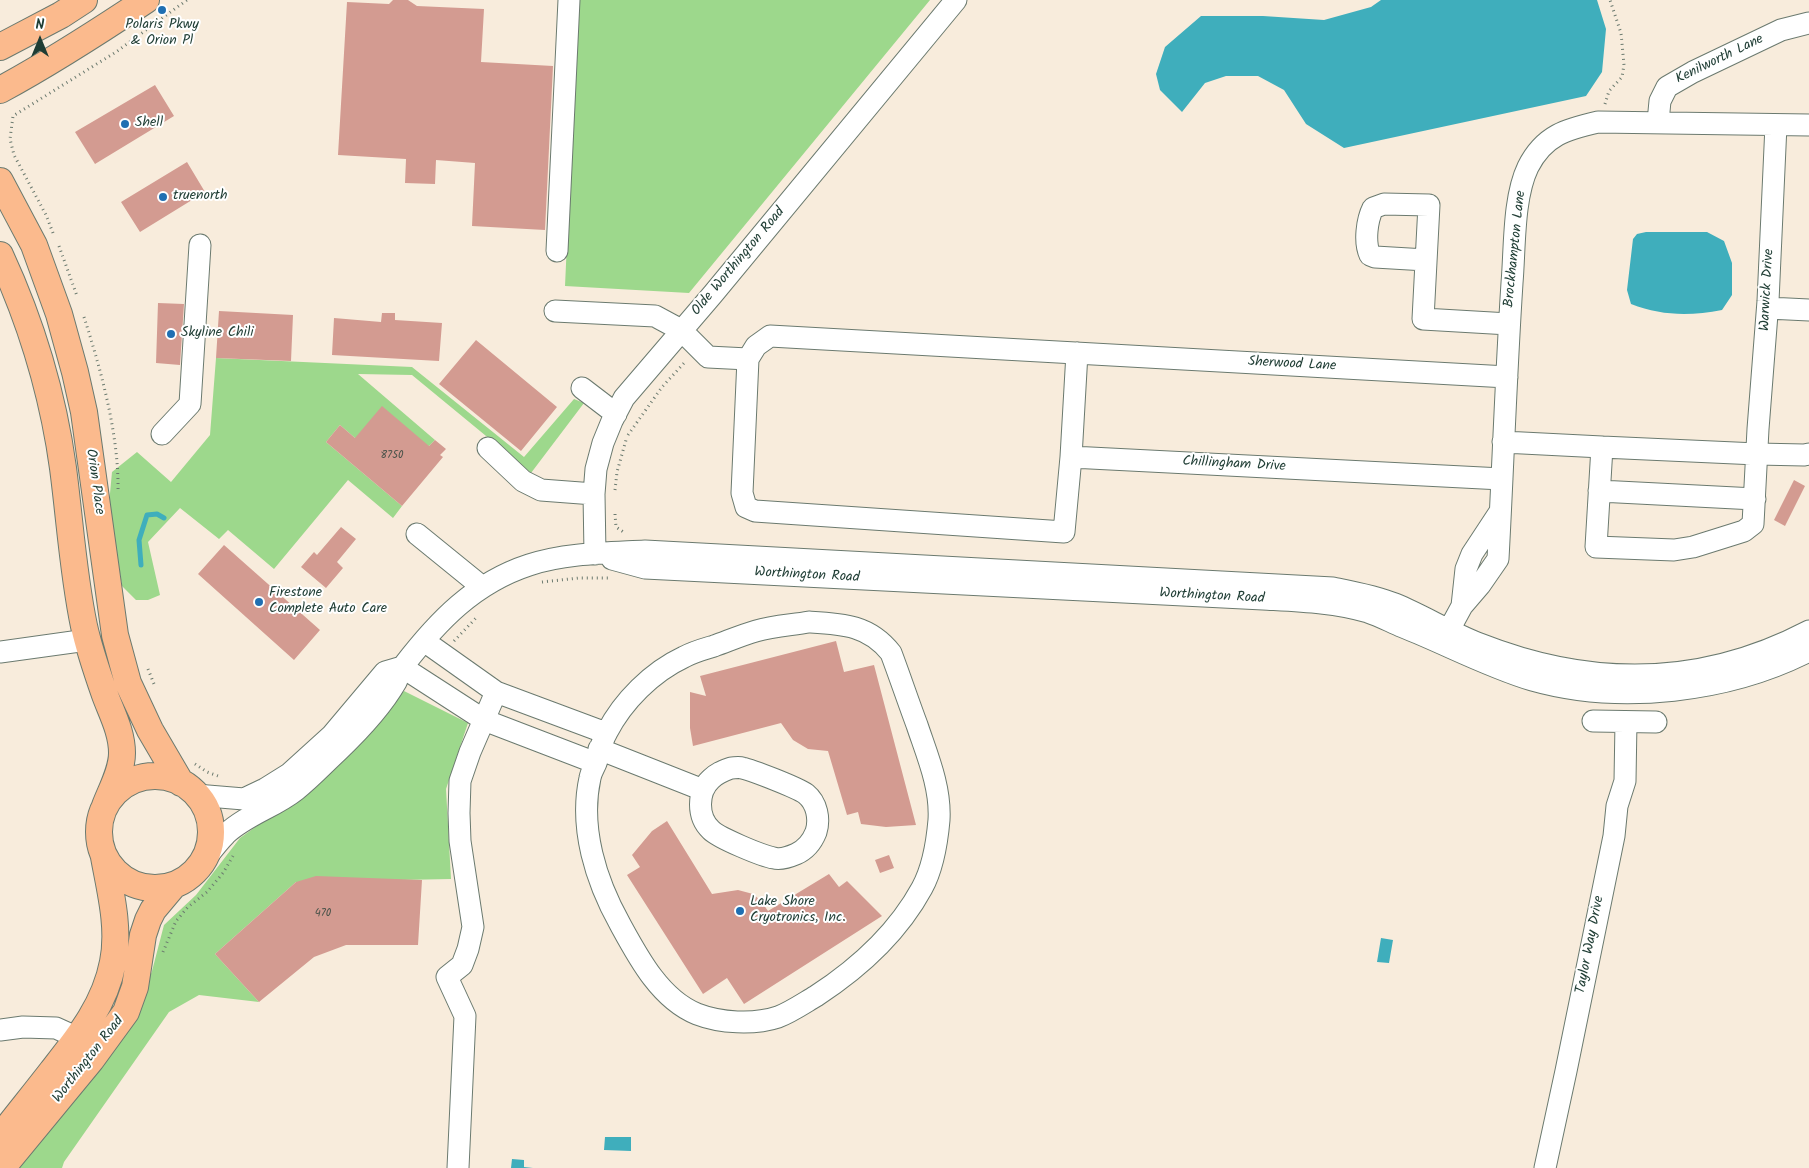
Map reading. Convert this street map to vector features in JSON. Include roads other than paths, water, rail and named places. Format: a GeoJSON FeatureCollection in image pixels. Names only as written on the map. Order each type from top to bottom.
{"type":"FeatureCollection","features":[{"type":"Feature","properties":{"kind":"main road"},"geometry":{"type":"LineString","coordinates":[[0,47],[61,15],[84,0]]}},
{"type":"Feature","properties":{"kind":"main road"},"geometry":{"type":"LineString","coordinates":[[0,90],[32,73],[146,0]]}},
{"type":"Feature","properties":{"kind":"main road","name":"Orion Place"},"geometry":{"type":"LineString","coordinates":[[0,181],[34,245],[59,314],[70,353],[84,412],[116,635],[128,683],[150,730],[189,789]]}},
{"type":"Feature","properties":{"kind":"main road","name":"Orion Place"},"geometry":{"type":"LineString","coordinates":[[0,255],[14,285],[52,407],[63,467],[80,606],[87,640],[118,728],[122,753],[120,768],[105,806]]}},
{"type":"Feature","properties":{"kind":"main road"},"geometry":{"type":"LineString","coordinates":[[87,640],[100,649],[113,683],[130,709],[150,730]]}},
{"type":"Feature","properties":{"kind":"main road"},"geometry":{"type":"LineString","coordinates":[[163,777],[189,789],[206,811],[211,829],[209,847],[202,863],[189,876],[174,885],[157,888],[141,887],[125,880],[112,869],[103,855],[99,839],[100,822],[105,806],[115,793],[128,783],[144,778],[163,777]]}},
{"type":"Feature","properties":{"kind":"main road","name":"Worthington Road"},"geometry":{"type":"LineString","coordinates":[[0,1137],[78,1038],[94,1015],[102,996],[114,962],[114,926],[103,855]]}},
{"type":"Feature","properties":{"kind":"main road","name":"Worthington Road"},"geometry":{"type":"LineString","coordinates":[[2,1168],[91,1060],[126,1012],[136,987],[143,935],[148,920],[153,910],[174,885]]}},
{"type":"Feature","properties":{"kind":"street"},"geometry":{"type":"LineString","coordinates":[[557,251],[569,0]]}},
{"type":"Feature","properties":{"kind":"street","name":"Olde Worthington Road"},"geometry":{"type":"LineString","coordinates":[[594,554],[596,469],[600,452],[612,421],[624,398],[713,294],[956,0]]}},
{"type":"Feature","properties":{"kind":"street","name":"Kenilworth Lane"},"geometry":{"type":"LineString","coordinates":[[1658,122],[1660,100],[1667,87],[1693,72],[1782,30],[1809,23]]}},
{"type":"Feature","properties":{"kind":"street","name":"Brockhampton Lane"},"geometry":{"type":"LineString","coordinates":[[1445,637],[1462,606],[1466,568],[1472,554],[1500,510],[1519,196],[1528,167],[1545,143],[1568,129],[1598,122],[1809,125]]}},
{"type":"Feature","properties":{"kind":"street","name":"Warwick Drive"},"geometry":{"type":"LineString","coordinates":[[1602,447],[1596,547],[1674,550],[1693,547],[1744,531],[1753,524],[1768,308],[1776,125]]}},
{"type":"Feature","properties":{"kind":"street"},"geometry":{"type":"LineString","coordinates":[[1426,260],[1375,257],[1370,255],[1367,249],[1368,218],[1373,208],[1384,204],[1429,205],[1423,319],[1510,324]]}},
{"type":"Feature","properties":{"kind":"street"},"geometry":{"type":"LineString","coordinates":[[162,434],[190,404],[200,245]]}},
{"type":"Feature","properties":{"kind":"street"},"geometry":{"type":"LineString","coordinates":[[1768,308],[1809,310]]}},
{"type":"Feature","properties":{"kind":"street"},"geometry":{"type":"LineString","coordinates":[[555,312],[655,316],[681,330],[708,357],[748,359],[742,493],[746,507],[754,511],[1064,532],[1071,457],[1077,353]]}},
{"type":"Feature","properties":{"kind":"street","name":"Sherwood Lane"},"geometry":{"type":"LineString","coordinates":[[748,359],[756,346],[770,336],[1507,377]]}},
{"type":"Feature","properties":{"kind":"street"},"geometry":{"type":"LineString","coordinates":[[582,388],[616,414]]}},
{"type":"Feature","properties":{"kind":"street"},"geometry":{"type":"LineString","coordinates":[[1504,442],[1757,454],[1809,454]]}},
{"type":"Feature","properties":{"kind":"street"},"geometry":{"type":"LineString","coordinates":[[488,448],[523,481],[541,490],[594,494]]}},
{"type":"Feature","properties":{"kind":"street","name":"Chillingham Drive"},"geometry":{"type":"LineString","coordinates":[[1071,457],[1502,479]]}},
{"type":"Feature","properties":{"kind":"street"},"geometry":{"type":"LineString","coordinates":[[1599,491],[1755,499]]}},
{"type":"Feature","properties":{"kind":"street"},"geometry":{"type":"LineString","coordinates":[[417,534],[481,586]]}},
{"type":"Feature","properties":{"kind":"street","name":"Worthington Road"},"geometry":{"type":"LineString","coordinates":[[202,863],[226,834],[244,821],[296,791],[348,741],[386,696],[397,681],[402,667],[439,623],[481,586],[530,564],[558,558],[594,554],[645,568],[1312,602],[1370,613],[1510,656],[1575,672],[1639,676],[1693,671],[1724,664],[1761,653],[1809,631]]}},
{"type":"Feature","properties":{"kind":"street"},"geometry":{"type":"LineString","coordinates":[[810,622],[857,627],[882,641],[891,653],[930,762],[938,798],[939,818],[933,860],[924,886],[908,913],[870,956],[838,982],[801,1005],[778,1017],[752,1022],[718,1019],[696,1013],[673,999],[655,979],[632,946],[613,911],[594,865],[587,825],[587,798],[590,774],[600,749],[618,713],[633,693],[683,657],[758,630],[810,622]]}},
{"type":"Feature","properties":{"kind":"street","name":"Worthington Road"},"geometry":{"type":"LineString","coordinates":[[1445,637],[1500,669],[1534,680],[1568,688],[1630,692],[1674,690],[1711,685],[1765,670],[1809,651]]}},
{"type":"Feature","properties":{"kind":"street"},"geometry":{"type":"LineString","coordinates":[[0,652],[87,640]]}},
{"type":"Feature","properties":{"kind":"street"},"geometry":{"type":"LineString","coordinates":[[424,641],[496,692],[600,749],[703,790]]}},
{"type":"Feature","properties":{"kind":"street"},"geometry":{"type":"LineString","coordinates":[[402,667],[484,720],[600,749]]}},
{"type":"Feature","properties":{"kind":"street","name":"Worthington Road"},"geometry":{"type":"LineString","coordinates":[[189,789],[244,799],[281,779],[308,758],[332,735],[385,672],[402,667]]}},
{"type":"Feature","properties":{"kind":"street"},"geometry":{"type":"LineString","coordinates":[[458,1168],[465,1016],[447,977],[462,965],[473,927],[460,841],[460,781],[470,752],[496,692]]}},
{"type":"Feature","properties":{"kind":"street"},"geometry":{"type":"LineString","coordinates":[[1593,722],[1656,722]]}},
{"type":"Feature","properties":{"kind":"street","name":"Taylor Way Drive"},"geometry":{"type":"LineString","coordinates":[[1545,1168],[1614,836],[1617,806],[1625,781],[1626,722]]}},
{"type":"Feature","properties":{"kind":"street"},"geometry":{"type":"LineString","coordinates":[[731,768],[743,768],[806,794],[814,804],[818,817],[816,830],[810,843],[800,852],[788,858],[774,858],[722,838],[710,829],[702,818],[700,803],[703,790],[719,772],[731,768]]}},
{"type":"Feature","properties":{"kind":"street"},"geometry":{"type":"LineString","coordinates":[[0,1030],[24,1027],[56,1028],[78,1038]]}},
{"type":"Feature","properties":{"kind":"water"},"geometry":{"type":"Polygon","coordinates":[[[1381,0],[1597,0],[1606,29],[1602,72],[1586,96],[1344,148],[1306,124],[1284,90],[1258,76],[1226,76],[1205,83],[1182,112],[1160,90],[1156,74],[1165,47],[1201,16],[1263,16],[1324,20],[1371,7],[1381,0]]]}},
{"type":"Feature","properties":{"kind":"water"},"geometry":{"type":"Polygon","coordinates":[[[1646,232],[1707,232],[1724,241],[1732,263],[1732,295],[1722,310],[1676,314],[1654,311],[1631,304],[1627,290],[1633,239],[1637,234],[1646,232]]]}},
{"type":"Feature","properties":{"kind":"water"},"geometry":{"type":"Polygon","coordinates":[[[1381,938],[1393,940],[1389,963],[1377,962],[1381,938]]]}},
{"type":"Feature","properties":{"kind":"water"},"geometry":{"type":"Polygon","coordinates":[[[605,1137],[631,1137],[631,1151],[604,1150],[605,1137]]]}},
{"type":"Feature","properties":{"kind":"water"},"geometry":{"type":"Polygon","coordinates":[[[512,1159],[524,1160],[524,1167],[533,1168],[511,1168],[512,1159]]]}},
{"type":"Feature","properties":{"kind":"waterway"},"geometry":{"type":"LineString","coordinates":[[141,565],[139,540],[147,515],[157,514],[164,518]]}},
{"type":"Feature","properties":{"kind":"place","name":"Polaris Pkwy & Orion Pl"},"geometry":{"type":"Point","coordinates":[162,10]}},
{"type":"Feature","properties":{"kind":"place","name":"Shell"},"geometry":{"type":"Point","coordinates":[125,124]}},
{"type":"Feature","properties":{"kind":"place","name":"truenorth"},"geometry":{"type":"Point","coordinates":[163,197]}},
{"type":"Feature","properties":{"kind":"place","name":"Skyline Chili"},"geometry":{"type":"Point","coordinates":[171,334]}},
{"type":"Feature","properties":{"kind":"place","name":"Firestone Complete Auto Care"},"geometry":{"type":"Point","coordinates":[259,602]}},
{"type":"Feature","properties":{"kind":"place","name":"Lake Shore Cryotronics, Inc."},"geometry":{"type":"Point","coordinates":[740,911]}}]}
